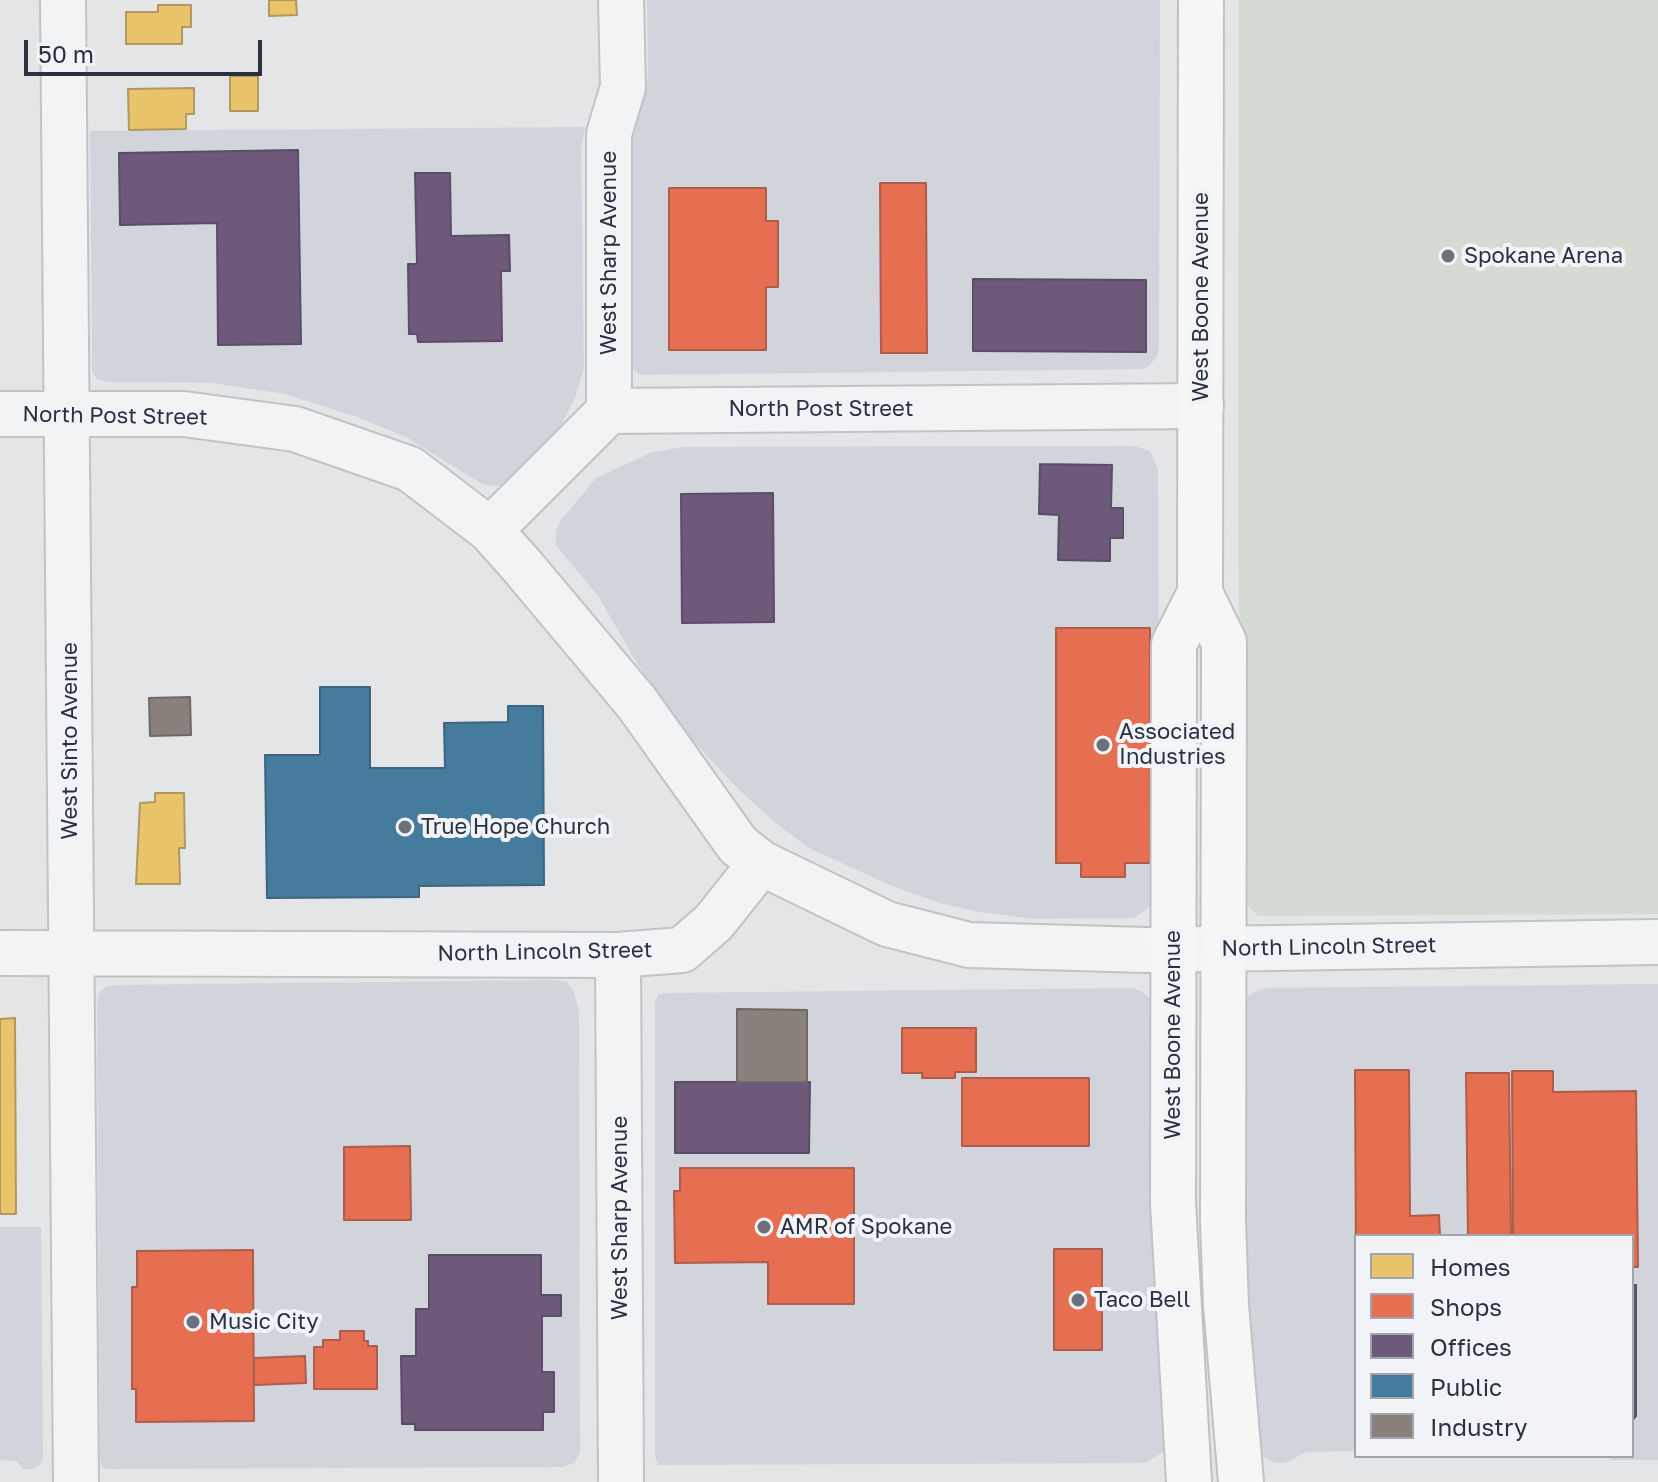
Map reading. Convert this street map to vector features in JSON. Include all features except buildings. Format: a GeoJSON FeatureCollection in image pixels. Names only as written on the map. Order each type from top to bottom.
{"type":"FeatureCollection","features":[{"type":"Feature","properties":{"kind":"main road","name":"West Boone Avenue"},"geometry":{"type":"LineString","coordinates":[[1201,0],[1200,593],[1224,642],[1222,949],[1226,1305],[1241,1482]]}},
{"type":"Feature","properties":{"kind":"main road","name":"West Boone Avenue"},"geometry":{"type":"LineString","coordinates":[[1189,1482],[1173,1203],[1174,644],[1200,593]]}},
{"type":"Feature","properties":{"kind":"street","name":"West Sinto Avenue"},"geometry":{"type":"LineString","coordinates":[[63,0],[76,1482]]}},
{"type":"Feature","properties":{"kind":"street","name":"West Sharp Avenue"},"geometry":{"type":"LineString","coordinates":[[609,411],[609,134],[623,87],[621,0]]}},
{"type":"Feature","properties":{"kind":"street","name":"North Post Street"},"geometry":{"type":"LineString","coordinates":[[609,411],[1201,406]]}},
{"type":"Feature","properties":{"kind":"street"},"geometry":{"type":"LineString","coordinates":[[490,530],[609,411]]}},
{"type":"Feature","properties":{"kind":"street","name":"North Post Street"},"geometry":{"type":"LineString","coordinates":[[0,414],[184,414],[295,429],[410,469],[490,530],[637,703],[738,845],[761,863]]}},
{"type":"Feature","properties":{"kind":"street","name":"North Lincoln Street"},"geometry":{"type":"LineString","coordinates":[[0,953],[618,955],[682,950],[714,922],[761,863],[887,924],[969,945],[1222,949],[1658,942]]}},
{"type":"Feature","properties":{"kind":"street","name":"West Sharp Avenue"},"geometry":{"type":"LineString","coordinates":[[618,955],[621,1482]]}},
{"type":"Feature","properties":{"kind":"shaded area"},"geometry":{"type":"Polygon","coordinates":[[[647,0],[1160,0],[1157,356],[1142,369],[641,375],[634,371],[630,363],[630,149],[631,135],[646,92],[647,0]]]}},
{"type":"Feature","properties":{"kind":"shaded area","name":"Spokane Arena"},"geometry":{"type":"Polygon","coordinates":[[[1239,0],[1658,0],[1658,914],[1258,916],[1243,900],[1238,495],[1239,0]]]}},
{"type":"Feature","properties":{"kind":"shaded area"},"geometry":{"type":"Polygon","coordinates":[[[585,127],[581,149],[584,369],[575,398],[562,423],[524,475],[512,484],[482,484],[406,437],[357,417],[285,394],[213,383],[108,382],[97,379],[92,371],[90,131],[585,127]]]}},
{"type":"Feature","properties":{"kind":"shaded area"},"geometry":{"type":"Polygon","coordinates":[[[1134,446],[1150,451],[1158,469],[1159,891],[1153,904],[1134,918],[1035,919],[980,912],[943,904],[892,886],[809,848],[739,790],[680,727],[640,668],[598,596],[556,545],[556,530],[561,520],[596,478],[650,453],[683,447],[1134,446]]]}},
{"type":"Feature","properties":{"kind":"shaded area"},"geometry":{"type":"Polygon","coordinates":[[[567,982],[574,992],[579,1012],[580,1452],[574,1463],[562,1467],[102,1467],[99,993],[107,986],[115,985],[567,982]]]}},
{"type":"Feature","properties":{"kind":"shaded area"},"geometry":{"type":"Polygon","coordinates":[[[1658,984],[1658,1460],[1608,1458],[1634,1458],[1634,1234],[1354,1234],[1354,1451],[1306,1452],[1285,1463],[1275,1463],[1261,1455],[1247,1350],[1239,1007],[1249,995],[1265,988],[1658,984]]]}},
{"type":"Feature","properties":{"kind":"shaded area"},"geometry":{"type":"Polygon","coordinates":[[[1133,988],[1143,992],[1155,1004],[1168,1440],[1163,1452],[1145,1463],[658,1465],[655,1456],[655,1003],[658,995],[1133,988]]]}},
{"type":"Feature","properties":{"kind":"shaded area"},"geometry":{"type":"Polygon","coordinates":[[[0,1227],[41,1227],[43,1459],[41,1464],[31,1469],[23,1469],[17,1461],[0,1460],[0,1227]]]}},
{"type":"Feature","properties":{"kind":"place","name":"Spokane Arena"},"geometry":{"type":"Point","coordinates":[1448,256]}},
{"type":"Feature","properties":{"kind":"place","name":"Associated Industries"},"geometry":{"type":"Point","coordinates":[1103,745]}},
{"type":"Feature","properties":{"kind":"place","name":"True Hope Church"},"geometry":{"type":"Point","coordinates":[405,827]}},
{"type":"Feature","properties":{"kind":"place","name":"AMR of Spokane"},"geometry":{"type":"Point","coordinates":[764,1227]}},
{"type":"Feature","properties":{"kind":"place","name":"Taco Bell"},"geometry":{"type":"Point","coordinates":[1078,1300]}},
{"type":"Feature","properties":{"kind":"place","name":"Music City"},"geometry":{"type":"Point","coordinates":[193,1322]}}]}
